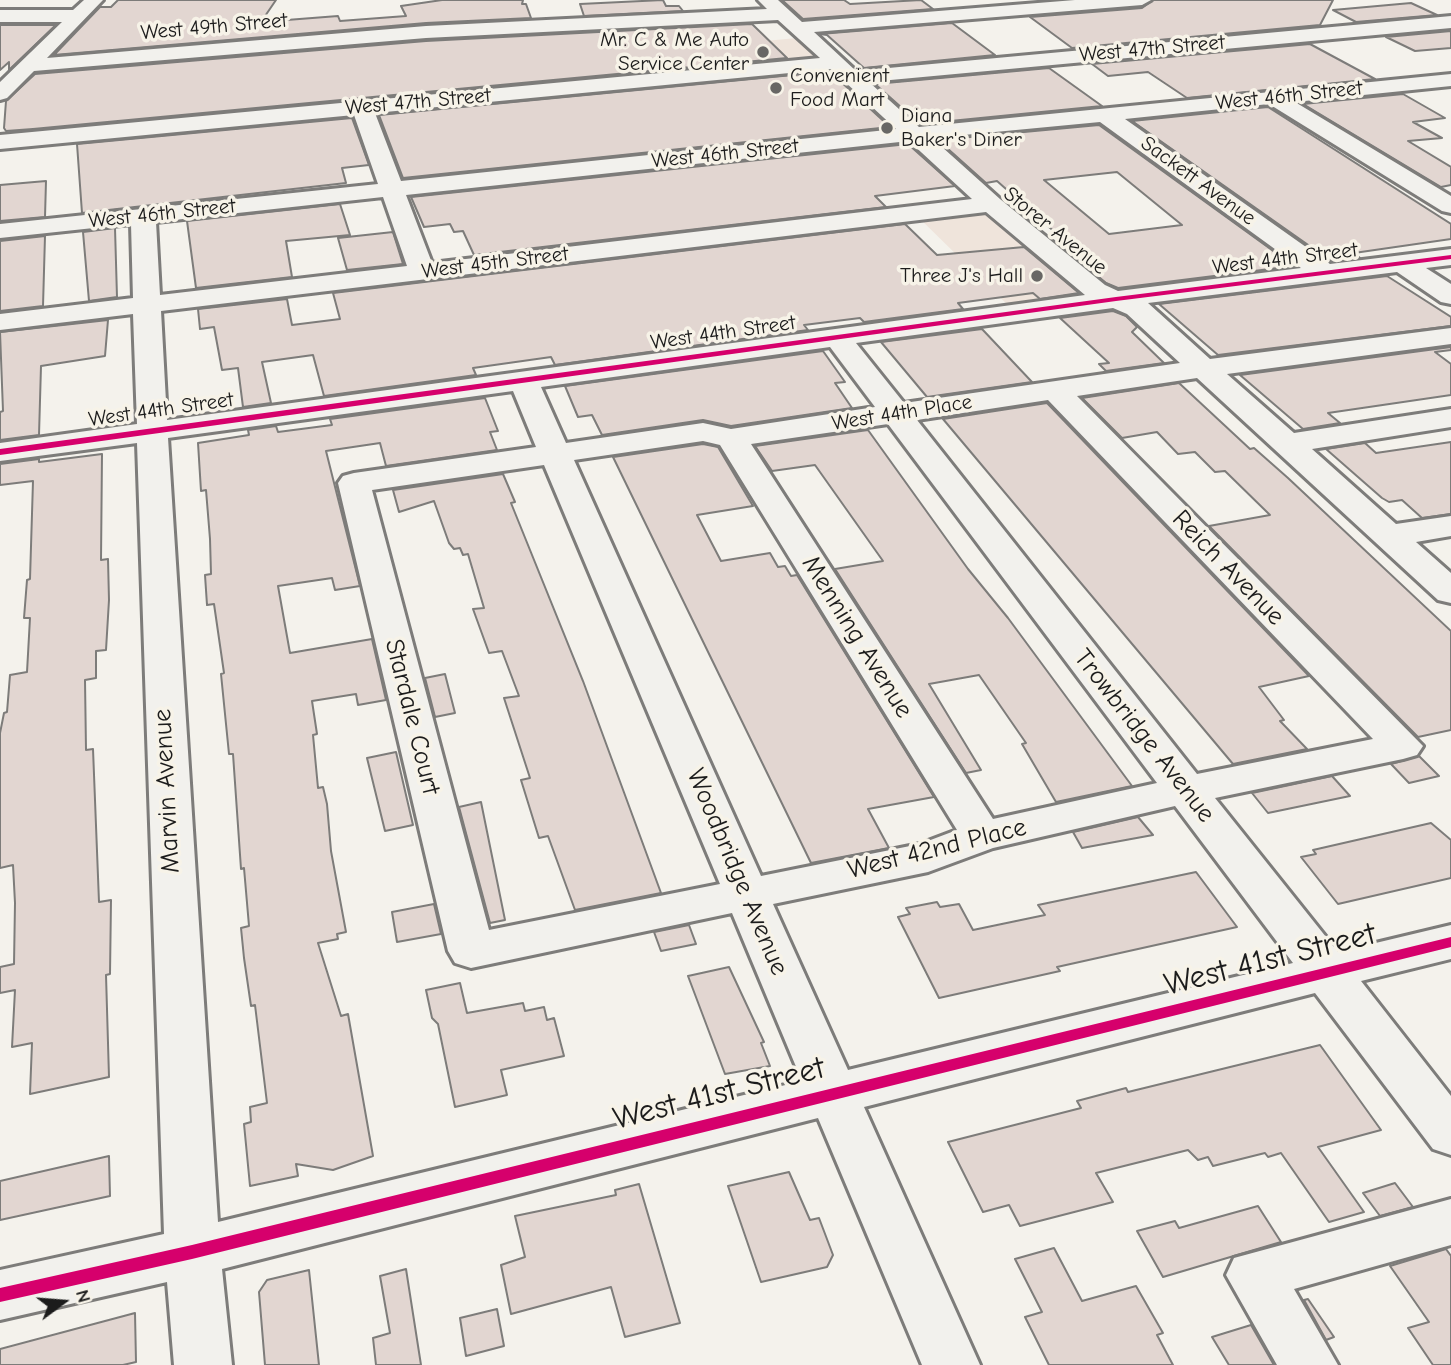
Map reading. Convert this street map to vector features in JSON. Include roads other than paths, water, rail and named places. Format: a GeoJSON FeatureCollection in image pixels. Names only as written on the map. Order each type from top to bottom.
{"type":"FeatureCollection","features":[{"type":"Feature","properties":{"kind":"street"},"geometry":{"type":"LineString","coordinates":[[0,94],[26,57],[79,16],[94,0]]}},
{"type":"Feature","properties":{"kind":"street","name":"West 49th Street"},"geometry":{"type":"LineString","coordinates":[[26,57],[426,32],[1142,0]]}},
{"type":"Feature","properties":{"kind":"street"},"geometry":{"type":"LineString","coordinates":[[1391,10],[1451,39]]}},
{"type":"Feature","properties":{"kind":"street","name":"Storer Avenue"},"geometry":{"type":"LineString","coordinates":[[783,14],[991,204],[1096,291],[1137,308],[1201,369],[1451,592]]}},
{"type":"Feature","properties":{"kind":"street"},"geometry":{"type":"LineString","coordinates":[[0,16],[79,16]]}},
{"type":"Feature","properties":{"kind":"street","name":"West 47th Street"},"geometry":{"type":"LineString","coordinates":[[0,142],[362,107],[1451,22]]}},
{"type":"Feature","properties":{"kind":"street","name":"West 46th Street"},"geometry":{"type":"LineString","coordinates":[[0,232],[916,133],[1451,80]]}},
{"type":"Feature","properties":{"kind":"street"},"geometry":{"type":"LineString","coordinates":[[1272,97],[1451,206]]}},
{"type":"Feature","properties":{"kind":"street"},"geometry":{"type":"LineString","coordinates":[[362,107],[422,272]]}},
{"type":"Feature","properties":{"kind":"street","name":"Sackett Avenue"},"geometry":{"type":"LineString","coordinates":[[1104,114],[1325,273]]}},
{"type":"Feature","properties":{"kind":"street","name":"West 45th Street"},"geometry":{"type":"LineString","coordinates":[[0,322],[991,204]]}},
{"type":"Feature","properties":{"kind":"street","name":"Marvin Avenue"},"geometry":{"type":"LineString","coordinates":[[143,216],[150,431],[192,1252],[203,1365]]}},
{"type":"Feature","properties":{"kind":"street","name":"West 44th Street"},"geometry":{"type":"LineString","coordinates":[[0,452],[1116,299],[1451,257]]}},
{"type":"Feature","properties":{"kind":"street"},"geometry":{"type":"LineString","coordinates":[[1403,264],[1451,296]]}},
{"type":"Feature","properties":{"kind":"street","name":"West 44th Place"},"geometry":{"type":"LineString","coordinates":[[354,483],[704,432],[731,438],[1201,369],[1451,336]]}},
{"type":"Feature","properties":{"kind":"street","name":"Trowbridge Avenue"},"geometry":{"type":"LineString","coordinates":[[837,337],[1451,1134]]}},
{"type":"Feature","properties":{"kind":"street","name":"Woodbridge Avenue"},"geometry":{"type":"LineString","coordinates":[[523,380],[951,1365]]}},
{"type":"Feature","properties":{"kind":"street","name":"Reich Avenue"},"geometry":{"type":"LineString","coordinates":[[1054,390],[1403,746]]}},
{"type":"Feature","properties":{"kind":"street"},"geometry":{"type":"LineString","coordinates":[[1287,444],[1451,418]]}},
{"type":"Feature","properties":{"kind":"street","name":"Menning Avenue"},"geometry":{"type":"LineString","coordinates":[[731,438],[982,836]]}},
{"type":"Feature","properties":{"kind":"street","name":"Stardale Court"},"geometry":{"type":"LineString","coordinates":[[354,483],[471,951]]}},
{"type":"Feature","properties":{"kind":"street"},"geometry":{"type":"LineString","coordinates":[[1388,536],[1451,526]]}},
{"type":"Feature","properties":{"kind":"street","name":"West 42nd Place"},"geometry":{"type":"LineString","coordinates":[[471,951],[928,857],[982,836],[1186,790],[1403,746]]}},
{"type":"Feature","properties":{"kind":"street","name":"West 41st Street"},"geometry":{"type":"LineString","coordinates":[[0,1295],[192,1252],[1451,942]]}},
{"type":"Feature","properties":{"kind":"street"},"geometry":{"type":"LineString","coordinates":[[1309,1365],[1254,1275],[1451,1222]]}},
{"type":"Feature","properties":{"kind":"place","name":"Mr. C & Me Auto Service Center"},"geometry":{"type":"Point","coordinates":[763,52]}},
{"type":"Feature","properties":{"kind":"place","name":"Convenient Food Mart"},"geometry":{"type":"Point","coordinates":[776,88]}},
{"type":"Feature","properties":{"kind":"place","name":"Diana Baker's Diner"},"geometry":{"type":"Point","coordinates":[887,128]}},
{"type":"Feature","properties":{"kind":"place","name":"Three J's Hall"},"geometry":{"type":"Point","coordinates":[1037,276]}}]}
